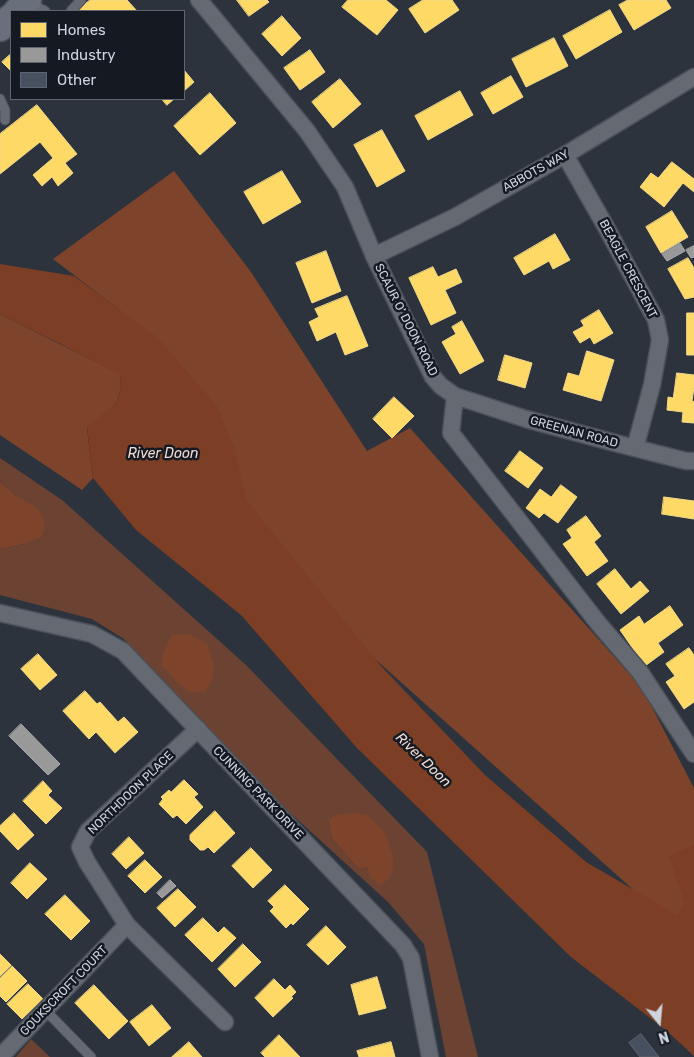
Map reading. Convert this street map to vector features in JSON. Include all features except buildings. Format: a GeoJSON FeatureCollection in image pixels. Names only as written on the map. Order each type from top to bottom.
{"type":"FeatureCollection","features":[{"type":"Feature","properties":{"kind":"main road"},"geometry":{"type":"LineString","coordinates":[[0,28],[10,20]]}},
{"type":"Feature","properties":{"kind":"street","name":"SCAUR O' DOON ROAD"},"geometry":{"type":"LineString","coordinates":[[199,0],[307,131],[326,157],[345,188],[374,256],[433,377],[441,386],[455,396]]}},
{"type":"Feature","properties":{"kind":"street","name":"ABBOTS WAY"},"geometry":{"type":"LineString","coordinates":[[374,256],[455,217],[565,155],[694,77]]}},
{"type":"Feature","properties":{"kind":"street","name":"BEAGLE CRESCENT"},"geometry":{"type":"LineString","coordinates":[[565,155],[656,320],[660,340],[652,385],[635,448]]}},
{"type":"Feature","properties":{"kind":"street","name":"GREENAN ROAD"},"geometry":{"type":"LineString","coordinates":[[455,396],[526,419],[686,461],[694,461]]}},
{"type":"Feature","properties":{"kind":"street"},"geometry":{"type":"LineString","coordinates":[[455,396],[451,433],[598,623],[640,672],[694,754]]}},
{"type":"Feature","properties":{"kind":"street","name":"CUNNING PARK DRIVE"},"geometry":{"type":"LineString","coordinates":[[0,613],[92,634],[123,651],[403,945],[411,958],[430,1057]]}},
{"type":"Feature","properties":{"kind":"street","name":"NORTHDOON PLACE"},"geometry":{"type":"LineString","coordinates":[[198,729],[88,831],[80,847],[87,862],[127,925],[225,1022]]}},
{"type":"Feature","properties":{"kind":"street","name":"GOUKSCROFT COURT"},"geometry":{"type":"LineString","coordinates":[[0,1057],[127,925]]}},
{"type":"Feature","properties":{"kind":"lane"},"geometry":{"type":"LineString","coordinates":[[72,10],[81,0]]}},
{"type":"Feature","properties":{"kind":"lane"},"geometry":{"type":"LineString","coordinates":[[0,99],[5,110],[5,120]]}},
{"type":"Feature","properties":{"kind":"lane"},"geometry":{"type":"LineString","coordinates":[[45,1010],[91,1057]]}},
{"type":"Feature","properties":{"kind":"shaded area"},"geometry":{"type":"Polygon","coordinates":[[[174,171],[251,272],[367,451],[410,428],[642,688],[694,788],[694,944],[244,542],[122,312],[53,259],[174,171]]]}},
{"type":"Feature","properties":{"kind":"shaded area"},"geometry":{"type":"Polygon","coordinates":[[[0,314],[120,374],[121,388],[116,404],[87,428],[93,478],[82,490],[0,435],[0,314]]]}},
{"type":"Feature","properties":{"kind":"shaded area"},"geometry":{"type":"Polygon","coordinates":[[[0,458],[62,500],[246,665],[427,852],[478,1057],[446,1057],[424,944],[388,902],[198,729],[124,639],[92,619],[0,595],[0,548],[25,544],[17,496],[0,482],[0,458]],[[328,821],[332,839],[360,870],[367,867],[389,878],[393,862],[389,846],[328,821]]]}},
{"type":"Feature","properties":{"kind":"shaded area"},"geometry":{"type":"Polygon","coordinates":[[[0,482],[17,496],[34,506],[43,515],[45,528],[41,537],[25,544],[0,548],[0,482]]]}},
{"type":"Feature","properties":{"kind":"shaded area"},"geometry":{"type":"Polygon","coordinates":[[[187,634],[196,637],[208,645],[214,665],[213,678],[205,692],[190,692],[177,682],[161,664],[164,651],[172,635],[187,634]]]}},
{"type":"Feature","properties":{"kind":"shaded area"},"geometry":{"type":"Polygon","coordinates":[[[355,813],[367,815],[385,832],[393,856],[393,869],[389,878],[381,885],[371,878],[367,867],[360,870],[332,839],[328,821],[335,815],[355,813]]]}},
{"type":"Feature","properties":{"kind":"shaded area"},"geometry":{"type":"Polygon","coordinates":[[[31,1039],[50,1057],[16,1057],[31,1039]]]}},
{"type":"Feature","properties":{"kind":"water","name":"River Doon"},"geometry":{"type":"Polygon","coordinates":[[[0,264],[74,276],[158,338],[217,406],[235,450],[247,501],[381,666],[485,775],[586,862],[677,915],[685,904],[669,856],[694,845],[694,1056],[667,1031],[571,957],[357,748],[241,615],[136,530],[93,478],[87,427],[116,404],[121,388],[120,375],[0,314],[0,264]]]}}]}
